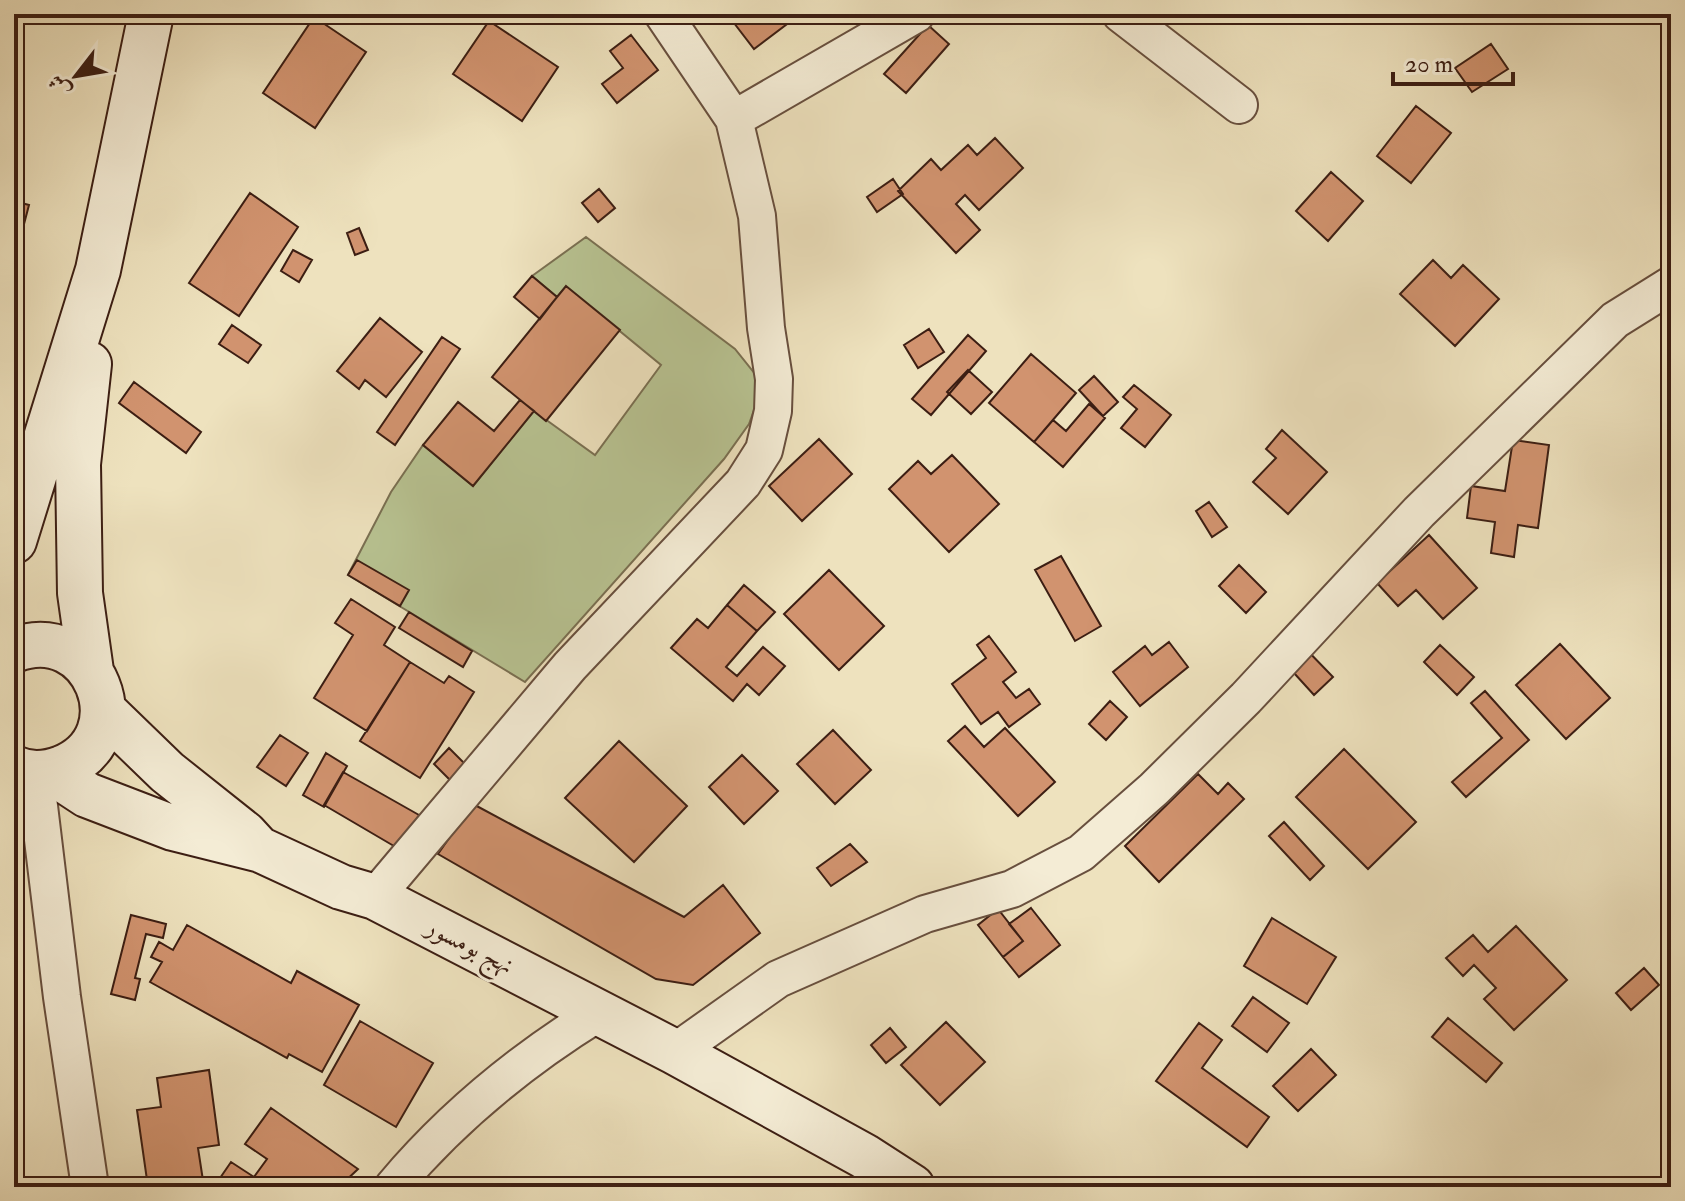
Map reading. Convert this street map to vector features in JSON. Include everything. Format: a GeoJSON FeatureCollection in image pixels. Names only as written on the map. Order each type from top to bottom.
{"type":"FeatureCollection","features":[{"type":"Feature","properties":{"kind":"main road"},"geometry":{"type":"LineString","coordinates":[[14,541],[98,270],[151,14]]}},
{"type":"Feature","properties":{"kind":"main road"},"geometry":{"type":"LineString","coordinates":[[34,771],[72,764],[88,750],[99,732],[97,691],[80,593],[78,464],[98,270]]}},
{"type":"Feature","properties":{"kind":"main road","name":"نهج بومسور"},"geometry":{"type":"LineString","coordinates":[[14,650],[27,645],[51,646],[73,654],[97,691],[167,772],[261,850]]}},
{"type":"Feature","properties":{"kind":"main road","name":"نهج بومسور"},"geometry":{"type":"LineString","coordinates":[[34,771],[173,828],[261,850],[341,887],[375,897],[675,1052],[839,1142],[912,1187]]}},
{"type":"Feature","properties":{"kind":"street"},"geometry":{"type":"LineString","coordinates":[[375,897],[570,666],[743,483],[764,450],[773,411],[774,379],[766,328],[757,216],[734,119],[663,14]]}},
{"type":"Feature","properties":{"kind":"street"},"geometry":{"type":"LineString","coordinates":[[734,119],[916,14]]}},
{"type":"Feature","properties":{"kind":"street"},"geometry":{"type":"LineString","coordinates":[[1121,14],[1239,105]]}},
{"type":"Feature","properties":{"kind":"street"},"geometry":{"type":"LineString","coordinates":[[675,1052],[778,979],[925,914],[1012,889],[1081,853],[1154,789],[1246,698],[1419,512],[1615,320],[1671,285]]}},
{"type":"Feature","properties":{"kind":"street"},"geometry":{"type":"LineString","coordinates":[[34,771],[62,997],[90,1187]]}},
{"type":"Feature","properties":{"kind":"street"},"geometry":{"type":"LineString","coordinates":[[393,1187],[425,1149],[496,1085],[558,1037],[598,1013]]}},
{"type":"Feature","properties":{"kind":"green space"},"geometry":{"type":"Polygon","coordinates":[[[586,237],[735,349],[755,374],[758,399],[749,424],[724,459],[525,682],[348,575],[391,492],[423,445],[473,486],[534,411],[595,455],[661,365],[566,287],[557,297],[532,276],[586,237]]]}},
{"type":"Feature","properties":{"kind":"building"},"geometry":{"type":"Polygon","coordinates":[[[746,14],[785,14],[791,21],[754,49],[734,23],[746,14]]]}},
{"type":"Feature","properties":{"kind":"building"},"geometry":{"type":"Polygon","coordinates":[[[314,17],[366,52],[315,128],[263,93],[314,17]]]}},
{"type":"Feature","properties":{"kind":"building"},"geometry":{"type":"Polygon","coordinates":[[[489,21],[558,67],[522,121],[453,74],[489,21]]]}},
{"type":"Feature","properties":{"kind":"building"},"geometry":{"type":"Polygon","coordinates":[[[928,25],[949,44],[906,93],[884,74],[928,25]]]}},
{"type":"Feature","properties":{"kind":"building"},"geometry":{"type":"Polygon","coordinates":[[[631,35],[658,70],[617,103],[602,84],[623,68],[610,51],[631,35]]]}},
{"type":"Feature","properties":{"kind":"building"},"geometry":{"type":"Polygon","coordinates":[[[1491,44],[1508,69],[1472,92],[1455,68],[1491,44]]]}},
{"type":"Feature","properties":{"kind":"building"},"geometry":{"type":"Polygon","coordinates":[[[1416,106],[1451,133],[1411,183],[1377,156],[1416,106]]]}},
{"type":"Feature","properties":{"kind":"building"},"geometry":{"type":"Polygon","coordinates":[[[995,138],[1023,168],[979,210],[965,195],[956,204],[980,230],[956,253],[898,191],[931,159],[941,170],[968,145],[977,155],[995,138]]]}},
{"type":"Feature","properties":{"kind":"building"},"geometry":{"type":"Polygon","coordinates":[[[14,142],[23,149],[19,181],[14,179],[14,142]]]}},
{"type":"Feature","properties":{"kind":"building"},"geometry":{"type":"Polygon","coordinates":[[[1331,172],[1363,201],[1328,241],[1296,211],[1331,172]]]}},
{"type":"Feature","properties":{"kind":"building"},"geometry":{"type":"Polygon","coordinates":[[[893,179],[903,194],[877,212],[867,197],[893,179]]]}},
{"type":"Feature","properties":{"kind":"building"},"geometry":{"type":"Polygon","coordinates":[[[599,189],[615,208],[598,222],[582,203],[599,189]]]}},
{"type":"Feature","properties":{"kind":"building"},"geometry":{"type":"Polygon","coordinates":[[[250,193],[298,227],[239,316],[189,283],[250,193]]]}},
{"type":"Feature","properties":{"kind":"building"},"geometry":{"type":"Polygon","coordinates":[[[14,201],[29,205],[18,247],[14,246],[14,201]]]}},
{"type":"Feature","properties":{"kind":"building"},"geometry":{"type":"Polygon","coordinates":[[[359,228],[368,250],[355,255],[347,233],[359,228]]]}},
{"type":"Feature","properties":{"kind":"building"},"geometry":{"type":"Polygon","coordinates":[[[293,250],[312,260],[299,282],[281,271],[293,250]]]}},
{"type":"Feature","properties":{"kind":"building"},"geometry":{"type":"Polygon","coordinates":[[[1433,260],[1451,278],[1463,265],[1499,299],[1455,346],[1400,294],[1433,260]]]}},
{"type":"Feature","properties":{"kind":"building"},"geometry":{"type":"Polygon","coordinates":[[[532,276],[557,297],[540,319],[514,297],[532,276]]]}},
{"type":"Feature","properties":{"kind":"building"},"geometry":{"type":"Polygon","coordinates":[[[566,286],[620,330],[546,421],[492,377],[566,286]]]}},
{"type":"Feature","properties":{"kind":"building"},"geometry":{"type":"Polygon","coordinates":[[[380,318],[422,352],[386,397],[365,380],[359,389],[337,371],[380,318]]]}},
{"type":"Feature","properties":{"kind":"building"},"geometry":{"type":"Polygon","coordinates":[[[232,325],[261,345],[248,363],[219,344],[232,325]]]}},
{"type":"Feature","properties":{"kind":"building"},"geometry":{"type":"Polygon","coordinates":[[[929,329],[944,352],[918,368],[904,345],[929,329]]]}},
{"type":"Feature","properties":{"kind":"building"},"geometry":{"type":"Polygon","coordinates":[[[968,335],[986,351],[931,415],[912,399],[968,335]]]}},
{"type":"Feature","properties":{"kind":"building"},"geometry":{"type":"Polygon","coordinates":[[[442,337],[460,349],[395,445],[377,432],[442,337]]]}},
{"type":"Feature","properties":{"kind":"building"},"geometry":{"type":"Polygon","coordinates":[[[1031,354],[1076,393],[1034,442],[989,403],[1031,354]]]}},
{"type":"Feature","properties":{"kind":"building"},"geometry":{"type":"Polygon","coordinates":[[[968,370],[992,392],[971,414],[947,392],[968,370]]]}},
{"type":"Feature","properties":{"kind":"building"},"geometry":{"type":"Polygon","coordinates":[[[1094,376],[1118,402],[1103,416],[1079,390],[1094,376]]]}},
{"type":"Feature","properties":{"kind":"building"},"geometry":{"type":"Polygon","coordinates":[[[134,382],[201,432],[186,453],[119,403],[134,382]]]}},
{"type":"Feature","properties":{"kind":"building"},"geometry":{"type":"Polygon","coordinates":[[[1134,385],[1171,415],[1145,447],[1121,428],[1137,409],[1123,397],[1134,385]]]}},
{"type":"Feature","properties":{"kind":"building"},"geometry":{"type":"Polygon","coordinates":[[[520,400],[534,411],[473,486],[423,445],[458,402],[494,431],[520,400]]]}},
{"type":"Feature","properties":{"kind":"building"},"geometry":{"type":"Polygon","coordinates":[[[1089,404],[1105,418],[1063,467],[1034,442],[1053,420],[1066,431],[1089,404]]]}},
{"type":"Feature","properties":{"kind":"building"},"geometry":{"type":"Polygon","coordinates":[[[1282,430],[1327,472],[1288,514],[1253,482],[1276,458],[1266,449],[1282,430]]]}},
{"type":"Feature","properties":{"kind":"building"},"geometry":{"type":"Polygon","coordinates":[[[819,439],[852,474],[802,521],[769,486],[819,439]]]}},
{"type":"Feature","properties":{"kind":"building"},"geometry":{"type":"Polygon","coordinates":[[[1513,440],[1549,445],[1538,528],[1518,525],[1514,557],[1491,553],[1495,522],[1467,518],[1471,486],[1505,491],[1513,440]]]}},
{"type":"Feature","properties":{"kind":"building"},"geometry":{"type":"Polygon","coordinates":[[[952,455],[999,504],[949,552],[889,489],[918,461],[931,474],[952,455]]]}},
{"type":"Feature","properties":{"kind":"building"},"geometry":{"type":"Polygon","coordinates":[[[1209,502],[1227,527],[1212,537],[1196,511],[1209,502]]]}},
{"type":"Feature","properties":{"kind":"building"},"geometry":{"type":"Polygon","coordinates":[[[1429,535],[1477,588],[1443,619],[1416,590],[1398,606],[1377,583],[1429,535]]]}},
{"type":"Feature","properties":{"kind":"building"},"geometry":{"type":"Polygon","coordinates":[[[1061,556],[1101,626],[1075,641],[1035,570],[1061,556]]]}},
{"type":"Feature","properties":{"kind":"building"},"geometry":{"type":"Polygon","coordinates":[[[357,560],[409,590],[400,606],[348,575],[357,560]]]}},
{"type":"Feature","properties":{"kind":"building"},"geometry":{"type":"Polygon","coordinates":[[[1239,565],[1266,592],[1246,613],[1219,586],[1239,565]]]}},
{"type":"Feature","properties":{"kind":"building"},"geometry":{"type":"Polygon","coordinates":[[[829,570],[884,626],[839,670],[784,614],[829,570]]]}},
{"type":"Feature","properties":{"kind":"building"},"geometry":{"type":"Polygon","coordinates":[[[744,585],[775,612],[757,631],[727,605],[744,585]]]}},
{"type":"Feature","properties":{"kind":"building"},"geometry":{"type":"Polygon","coordinates":[[[351,599],[395,627],[384,645],[410,662],[367,731],[314,698],[353,635],[335,623],[351,599]]]}},
{"type":"Feature","properties":{"kind":"building"},"geometry":{"type":"Polygon","coordinates":[[[727,605],[757,631],[726,667],[737,676],[763,647],[785,666],[759,695],[747,684],[733,701],[671,648],[697,619],[708,628],[727,605]]]}},
{"type":"Feature","properties":{"kind":"building"},"geometry":{"type":"Polygon","coordinates":[[[409,612],[472,651],[463,667],[399,628],[409,612]]]}},
{"type":"Feature","properties":{"kind":"building"},"geometry":{"type":"Polygon","coordinates":[[[989,636],[1016,672],[1003,682],[1016,698],[1029,689],[1040,704],[1009,727],[998,712],[981,724],[952,684],[986,658],[977,645],[989,636]]]}},
{"type":"Feature","properties":{"kind":"building"},"geometry":{"type":"Polygon","coordinates":[[[1169,642],[1188,667],[1140,706],[1113,672],[1145,646],[1152,655],[1169,642]]]}},
{"type":"Feature","properties":{"kind":"building"},"geometry":{"type":"Polygon","coordinates":[[[1560,644],[1610,698],[1566,739],[1516,685],[1560,644]]]}},
{"type":"Feature","properties":{"kind":"building"},"geometry":{"type":"Polygon","coordinates":[[[1302,645],[1333,677],[1314,695],[1284,662],[1302,645]]]}},
{"type":"Feature","properties":{"kind":"building"},"geometry":{"type":"Polygon","coordinates":[[[1440,645],[1474,677],[1457,695],[1424,662],[1440,645]]]}},
{"type":"Feature","properties":{"kind":"building"},"geometry":{"type":"Polygon","coordinates":[[[410,662],[444,683],[449,676],[474,692],[420,778],[360,741],[410,662]]]}},
{"type":"Feature","properties":{"kind":"building"},"geometry":{"type":"Polygon","coordinates":[[[1485,691],[1529,740],[1466,797],[1452,782],[1502,738],[1471,703],[1485,691]]]}},
{"type":"Feature","properties":{"kind":"building"},"geometry":{"type":"Polygon","coordinates":[[[1110,701],[1127,717],[1106,740],[1089,724],[1110,701]]]}},
{"type":"Feature","properties":{"kind":"building"},"geometry":{"type":"Polygon","coordinates":[[[965,726],[984,747],[1005,728],[1055,782],[1018,816],[948,741],[965,726]]]}},
{"type":"Feature","properties":{"kind":"building"},"geometry":{"type":"Polygon","coordinates":[[[833,730],[871,770],[835,804],[797,764],[833,730]]]}},
{"type":"Feature","properties":{"kind":"building"},"geometry":{"type":"Polygon","coordinates":[[[280,735],[308,753],[286,786],[257,767],[280,735]]]}},
{"type":"Feature","properties":{"kind":"building"},"geometry":{"type":"Polygon","coordinates":[[[619,741],[687,806],[634,862],[565,798],[619,741]]]}},
{"type":"Feature","properties":{"kind":"building"},"geometry":{"type":"Polygon","coordinates":[[[449,748],[465,764],[450,780],[434,764],[449,748]]]}},
{"type":"Feature","properties":{"kind":"building"},"geometry":{"type":"Polygon","coordinates":[[[1344,749],[1416,822],[1368,869],[1296,797],[1344,749]]]}},
{"type":"Feature","properties":{"kind":"building"},"geometry":{"type":"Polygon","coordinates":[[[326,753],[347,766],[324,807],[303,795],[326,753]]]}},
{"type":"Feature","properties":{"kind":"building"},"geometry":{"type":"Polygon","coordinates":[[[742,755],[778,791],[744,824],[709,787],[742,755]]]}},
{"type":"Feature","properties":{"kind":"building"},"geometry":{"type":"Polygon","coordinates":[[[343,772],[419,815],[399,849],[324,805],[343,772]]]}},
{"type":"Feature","properties":{"kind":"building"},"geometry":{"type":"Polygon","coordinates":[[[1198,774],[1218,794],[1228,783],[1244,799],[1159,882],[1125,846],[1198,774]]]}},
{"type":"Feature","properties":{"kind":"building"},"geometry":{"type":"Polygon","coordinates":[[[473,804],[684,917],[723,885],[760,933],[693,985],[656,979],[438,854],[473,804]]]}},
{"type":"Feature","properties":{"kind":"building"},"geometry":{"type":"Polygon","coordinates":[[[1284,822],[1324,866],[1310,880],[1269,836],[1284,822]]]}},
{"type":"Feature","properties":{"kind":"building"},"geometry":{"type":"Polygon","coordinates":[[[850,844],[867,862],[831,886],[817,868],[850,844]]]}},
{"type":"Feature","properties":{"kind":"building"},"geometry":{"type":"Polygon","coordinates":[[[1031,908],[1060,945],[1019,977],[1003,957],[1023,941],[1009,924],[1031,908]]]}},
{"type":"Feature","properties":{"kind":"building"},"geometry":{"type":"Polygon","coordinates":[[[998,909],[1023,941],[1003,957],[978,925],[998,909]]]}},
{"type":"Feature","properties":{"kind":"building"},"geometry":{"type":"Polygon","coordinates":[[[131,915],[166,924],[163,938],[146,934],[135,978],[140,979],[135,1000],[111,994],[131,915]]]}},
{"type":"Feature","properties":{"kind":"building"},"geometry":{"type":"Polygon","coordinates":[[[1272,918],[1336,957],[1307,1004],[1244,966],[1272,918]]]}},
{"type":"Feature","properties":{"kind":"building"},"geometry":{"type":"Polygon","coordinates":[[[187,925],[291,983],[297,971],[359,1005],[322,1072],[289,1054],[287,1058],[150,982],[162,962],[151,957],[159,942],[173,950],[187,925]]]}},
{"type":"Feature","properties":{"kind":"building"},"geometry":{"type":"Polygon","coordinates":[[[1516,926],[1567,980],[1514,1030],[1484,999],[1496,988],[1474,965],[1463,976],[1446,958],[1473,935],[1488,952],[1516,926]]]}},
{"type":"Feature","properties":{"kind":"building"},"geometry":{"type":"Polygon","coordinates":[[[1644,968],[1659,985],[1631,1010],[1616,993],[1644,968]]]}},
{"type":"Feature","properties":{"kind":"building"},"geometry":{"type":"Polygon","coordinates":[[[1253,997],[1289,1023],[1267,1052],[1232,1026],[1253,997]]]}},
{"type":"Feature","properties":{"kind":"building"},"geometry":{"type":"Polygon","coordinates":[[[1448,1018],[1502,1063],[1486,1082],[1432,1037],[1448,1018]]]}},
{"type":"Feature","properties":{"kind":"building"},"geometry":{"type":"Polygon","coordinates":[[[360,1021],[433,1063],[396,1127],[324,1085],[360,1021]]]}},
{"type":"Feature","properties":{"kind":"building"},"geometry":{"type":"Polygon","coordinates":[[[946,1022],[985,1062],[940,1105],[901,1065],[946,1022]]]}},
{"type":"Feature","properties":{"kind":"building"},"geometry":{"type":"Polygon","coordinates":[[[1199,1023],[1222,1040],[1202,1068],[1269,1117],[1247,1147],[1156,1081],[1199,1023]]]}},
{"type":"Feature","properties":{"kind":"building"},"geometry":{"type":"Polygon","coordinates":[[[890,1028],[906,1047],[886,1063],[871,1045],[890,1028]]]}},
{"type":"Feature","properties":{"kind":"building"},"geometry":{"type":"Polygon","coordinates":[[[1311,1049],[1336,1075],[1298,1111],[1273,1086],[1311,1049]]]}},
{"type":"Feature","properties":{"kind":"building"},"geometry":{"type":"Polygon","coordinates":[[[209,1070],[219,1145],[198,1148],[204,1187],[148,1187],[137,1110],[161,1107],[157,1078],[209,1070]]]}},
{"type":"Feature","properties":{"kind":"building"},"geometry":{"type":"Polygon","coordinates":[[[271,1108],[358,1169],[339,1187],[227,1187],[218,1181],[231,1162],[254,1177],[267,1159],[245,1144],[271,1108]]]}}]}
